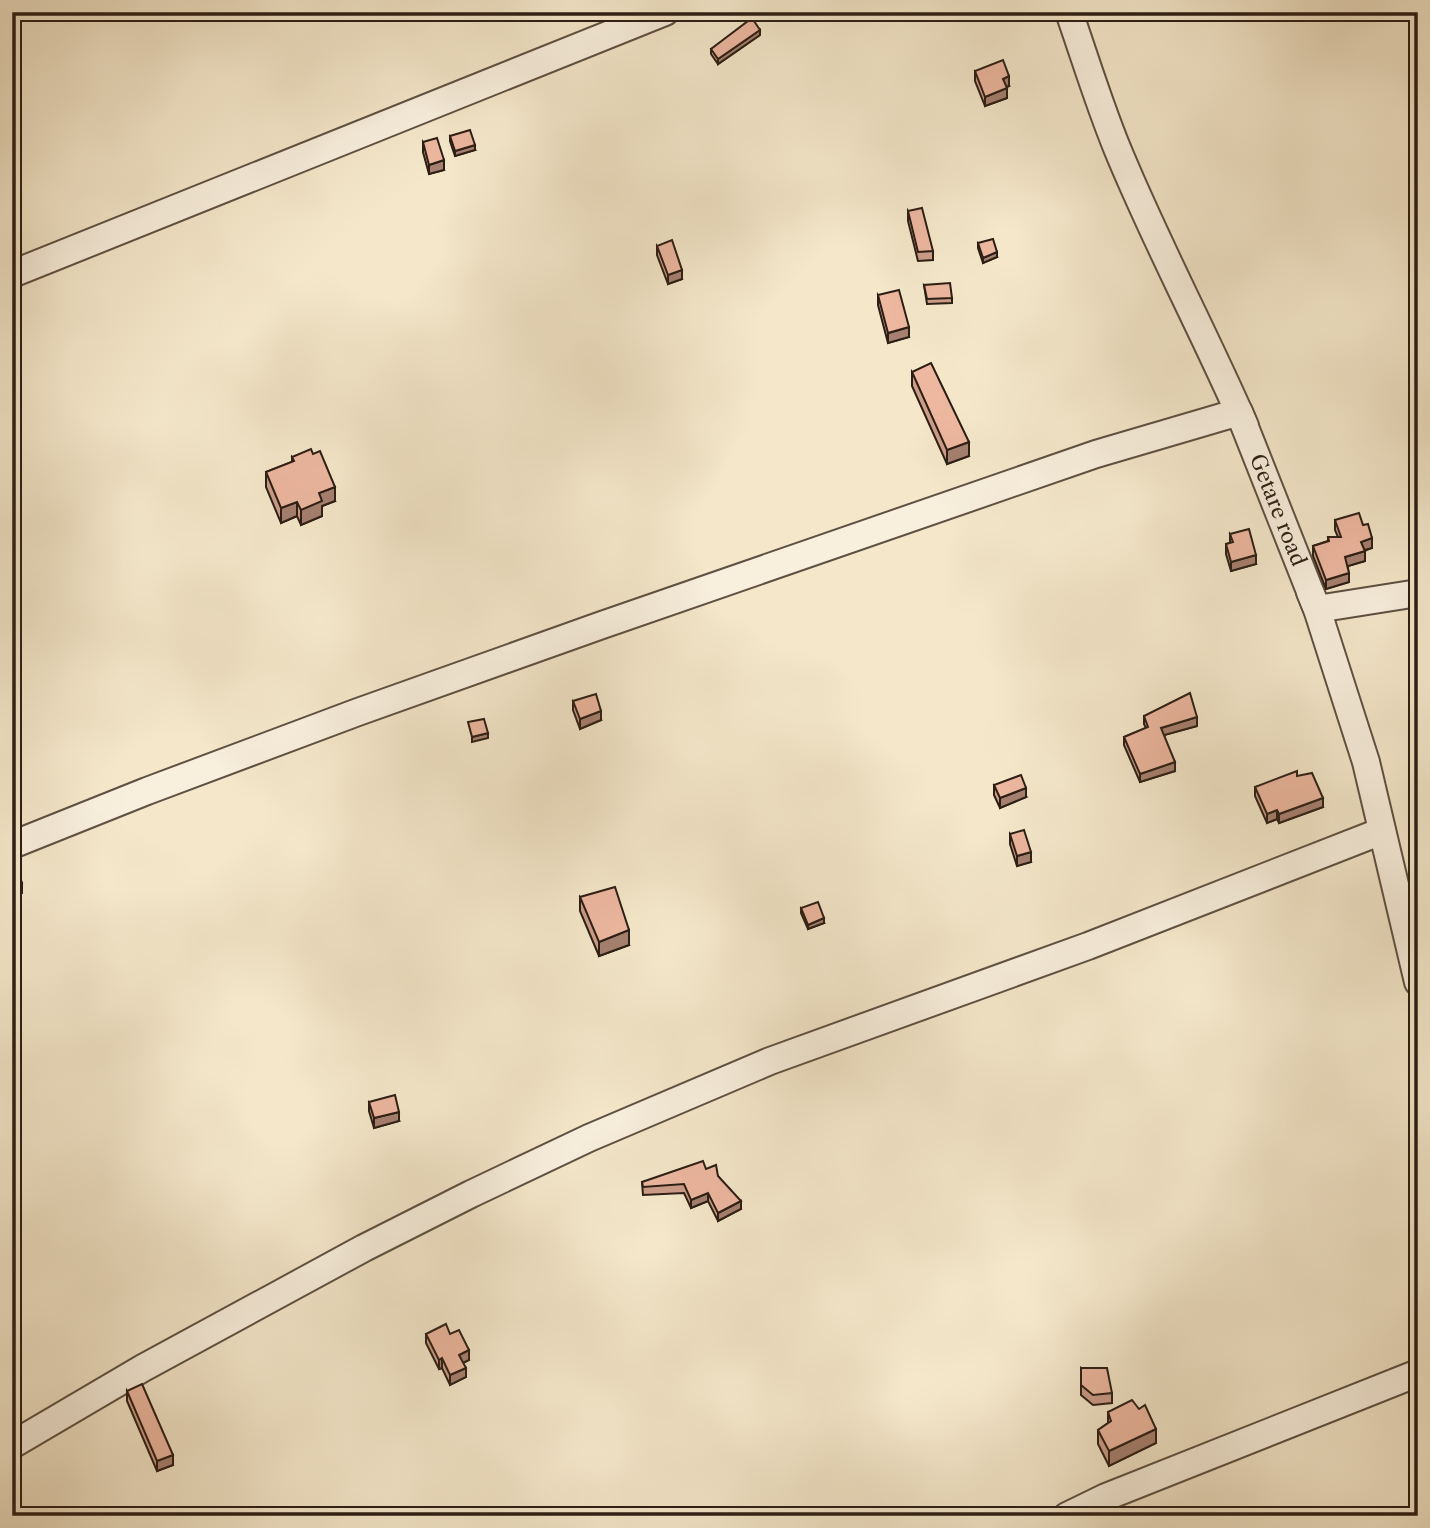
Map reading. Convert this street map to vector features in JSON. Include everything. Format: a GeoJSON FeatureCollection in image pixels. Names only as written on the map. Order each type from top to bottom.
{"type":"FeatureCollection","features":[{"type":"Feature","properties":{"kind":"street"},"geometry":{"type":"LineString","coordinates":[[12,274],[665,12]]}},
{"type":"Feature","properties":{"kind":"street"},"geometry":{"type":"LineString","coordinates":[[1069,12],[1117,147],[1160,246],[1239,412],[1274,494],[1317,609],[1366,762],[1418,982]]}},
{"type":"Feature","properties":{"kind":"street"},"geometry":{"type":"LineString","coordinates":[[12,845],[358,712],[590,629],[1096,454],[1239,412]]}},
{"type":"Feature","properties":{"kind":"street"},"geometry":{"type":"LineString","coordinates":[[1317,609],[1418,592]]}},
{"type":"Feature","properties":{"kind":"street"},"geometry":{"type":"LineString","coordinates":[[12,1445],[143,1368],[364,1248],[589,1138],[770,1061],[1088,946],[1382,831]]}},
{"type":"Feature","properties":{"kind":"street"},"geometry":{"type":"LineString","coordinates":[[1067,1516],[1106,1497],[1418,1373]]}},
{"type":"Feature","properties":{"kind":"building"},"geometry":{"type":"Polygon","coordinates":[[[752,18],[760,30],[718,59],[711,49],[752,18]]]}},
{"type":"Feature","properties":{"kind":"building"},"geometry":{"type":"Polygon","coordinates":[[[1003,60],[1009,76],[1003,79],[1007,88],[985,97],[975,71],[1003,60]]]}},
{"type":"Feature","properties":{"kind":"building"},"geometry":{"type":"Polygon","coordinates":[[[470,130],[475,145],[455,151],[450,136],[470,130]]]}},
{"type":"Feature","properties":{"kind":"building"},"geometry":{"type":"Polygon","coordinates":[[[437,138],[444,160],[429,165],[423,142],[437,138]]]}},
{"type":"Feature","properties":{"kind":"building"},"geometry":{"type":"Polygon","coordinates":[[[922,208],[933,251],[918,252],[908,211],[922,208]]]}},
{"type":"Feature","properties":{"kind":"building"},"geometry":{"type":"Polygon","coordinates":[[[993,239],[997,252],[983,258],[978,243],[993,239]]]}},
{"type":"Feature","properties":{"kind":"building"},"geometry":{"type":"Polygon","coordinates":[[[672,240],[682,270],[668,275],[657,246],[672,240]]]}},
{"type":"Feature","properties":{"kind":"building"},"geometry":{"type":"Polygon","coordinates":[[[950,283],[952,298],[927,299],[924,285],[950,283]]]}},
{"type":"Feature","properties":{"kind":"building"},"geometry":{"type":"Polygon","coordinates":[[[899,290],[909,327],[888,333],[878,295],[899,290]]]}},
{"type":"Feature","properties":{"kind":"building"},"geometry":{"type":"Polygon","coordinates":[[[931,363],[969,442],[947,450],[912,372],[931,363]]]}},
{"type":"Feature","properties":{"kind":"building"},"geometry":{"type":"Polygon","coordinates":[[[311,449],[313,454],[320,451],[335,487],[319,493],[322,501],[301,510],[297,502],[281,508],[266,472],[294,461],[292,457],[311,449]]]}},
{"type":"Feature","properties":{"kind":"building"},"geometry":{"type":"Polygon","coordinates":[[[1359,513],[1363,525],[1368,524],[1372,538],[1361,542],[1365,551],[1345,557],[1349,573],[1326,580],[1313,546],[1329,541],[1328,537],[1341,537],[1335,520],[1359,513]]]}},
{"type":"Feature","properties":{"kind":"building"},"geometry":{"type":"Polygon","coordinates":[[[1249,529],[1256,555],[1231,562],[1226,544],[1233,542],[1230,534],[1249,529]]]}},
{"type":"Feature","properties":{"kind":"building"},"geometry":{"type":"Polygon","coordinates":[[[1190,693],[1197,717],[1161,728],[1175,762],[1140,774],[1124,737],[1148,727],[1144,716],[1190,693]]]}},
{"type":"Feature","properties":{"kind":"building"},"geometry":{"type":"Polygon","coordinates":[[[596,694],[601,711],[580,719],[573,701],[596,694]]]}},
{"type":"Feature","properties":{"kind":"building"},"geometry":{"type":"Polygon","coordinates":[[[484,719],[488,733],[472,737],[468,722],[484,719]]]}},
{"type":"Feature","properties":{"kind":"building"},"geometry":{"type":"Polygon","coordinates":[[[1297,771],[1297,776],[1312,773],[1323,798],[1279,814],[1277,810],[1267,814],[1255,787],[1297,771]]]}},
{"type":"Feature","properties":{"kind":"building"},"geometry":{"type":"Polygon","coordinates":[[[1021,775],[1026,788],[1000,798],[994,785],[1021,775]]]}},
{"type":"Feature","properties":{"kind":"building"},"geometry":{"type":"Polygon","coordinates":[[[1024,830],[1031,852],[1017,856],[1010,834],[1024,830]]]}},
{"type":"Feature","properties":{"kind":"building"},"geometry":{"type":"Polygon","coordinates":[[[17,868],[22,883],[12,886],[12,869],[17,868]]]}},
{"type":"Feature","properties":{"kind":"building"},"geometry":{"type":"Polygon","coordinates":[[[615,887],[629,930],[599,942],[580,897],[615,887]]]}},
{"type":"Feature","properties":{"kind":"building"},"geometry":{"type":"Polygon","coordinates":[[[818,902],[824,918],[808,925],[801,908],[818,902]]]}},
{"type":"Feature","properties":{"kind":"building"},"geometry":{"type":"Polygon","coordinates":[[[395,1095],[399,1112],[374,1118],[369,1102],[395,1095]]]}},
{"type":"Feature","properties":{"kind":"building"},"geometry":{"type":"Polygon","coordinates":[[[703,1161],[706,1169],[716,1165],[718,1176],[741,1201],[718,1213],[708,1193],[691,1200],[684,1184],[643,1187],[642,1182],[703,1161]]]}},
{"type":"Feature","properties":{"kind":"building"},"geometry":{"type":"Polygon","coordinates":[[[446,1324],[450,1334],[459,1330],[469,1350],[459,1355],[466,1368],[450,1375],[426,1334],[446,1324]]]}},
{"type":"Feature","properties":{"kind":"building"},"geometry":{"type":"Polygon","coordinates":[[[1081,1368],[1107,1368],[1112,1393],[1093,1395],[1081,1385],[1081,1368]]]}},
{"type":"Feature","properties":{"kind":"building"},"geometry":{"type":"Polygon","coordinates":[[[142,1384],[173,1455],[157,1461],[127,1391],[142,1384]]]}},
{"type":"Feature","properties":{"kind":"building"},"geometry":{"type":"Polygon","coordinates":[[[1132,1400],[1139,1409],[1145,1405],[1156,1429],[1109,1451],[1098,1430],[1111,1421],[1108,1412],[1132,1400]]]}},
{"type":"Feature","properties":{"kind":"building"},"geometry":{"type":"Polygon","coordinates":[[[1277,1511],[1279,1516],[1263,1516],[1277,1511]]]}}]}
